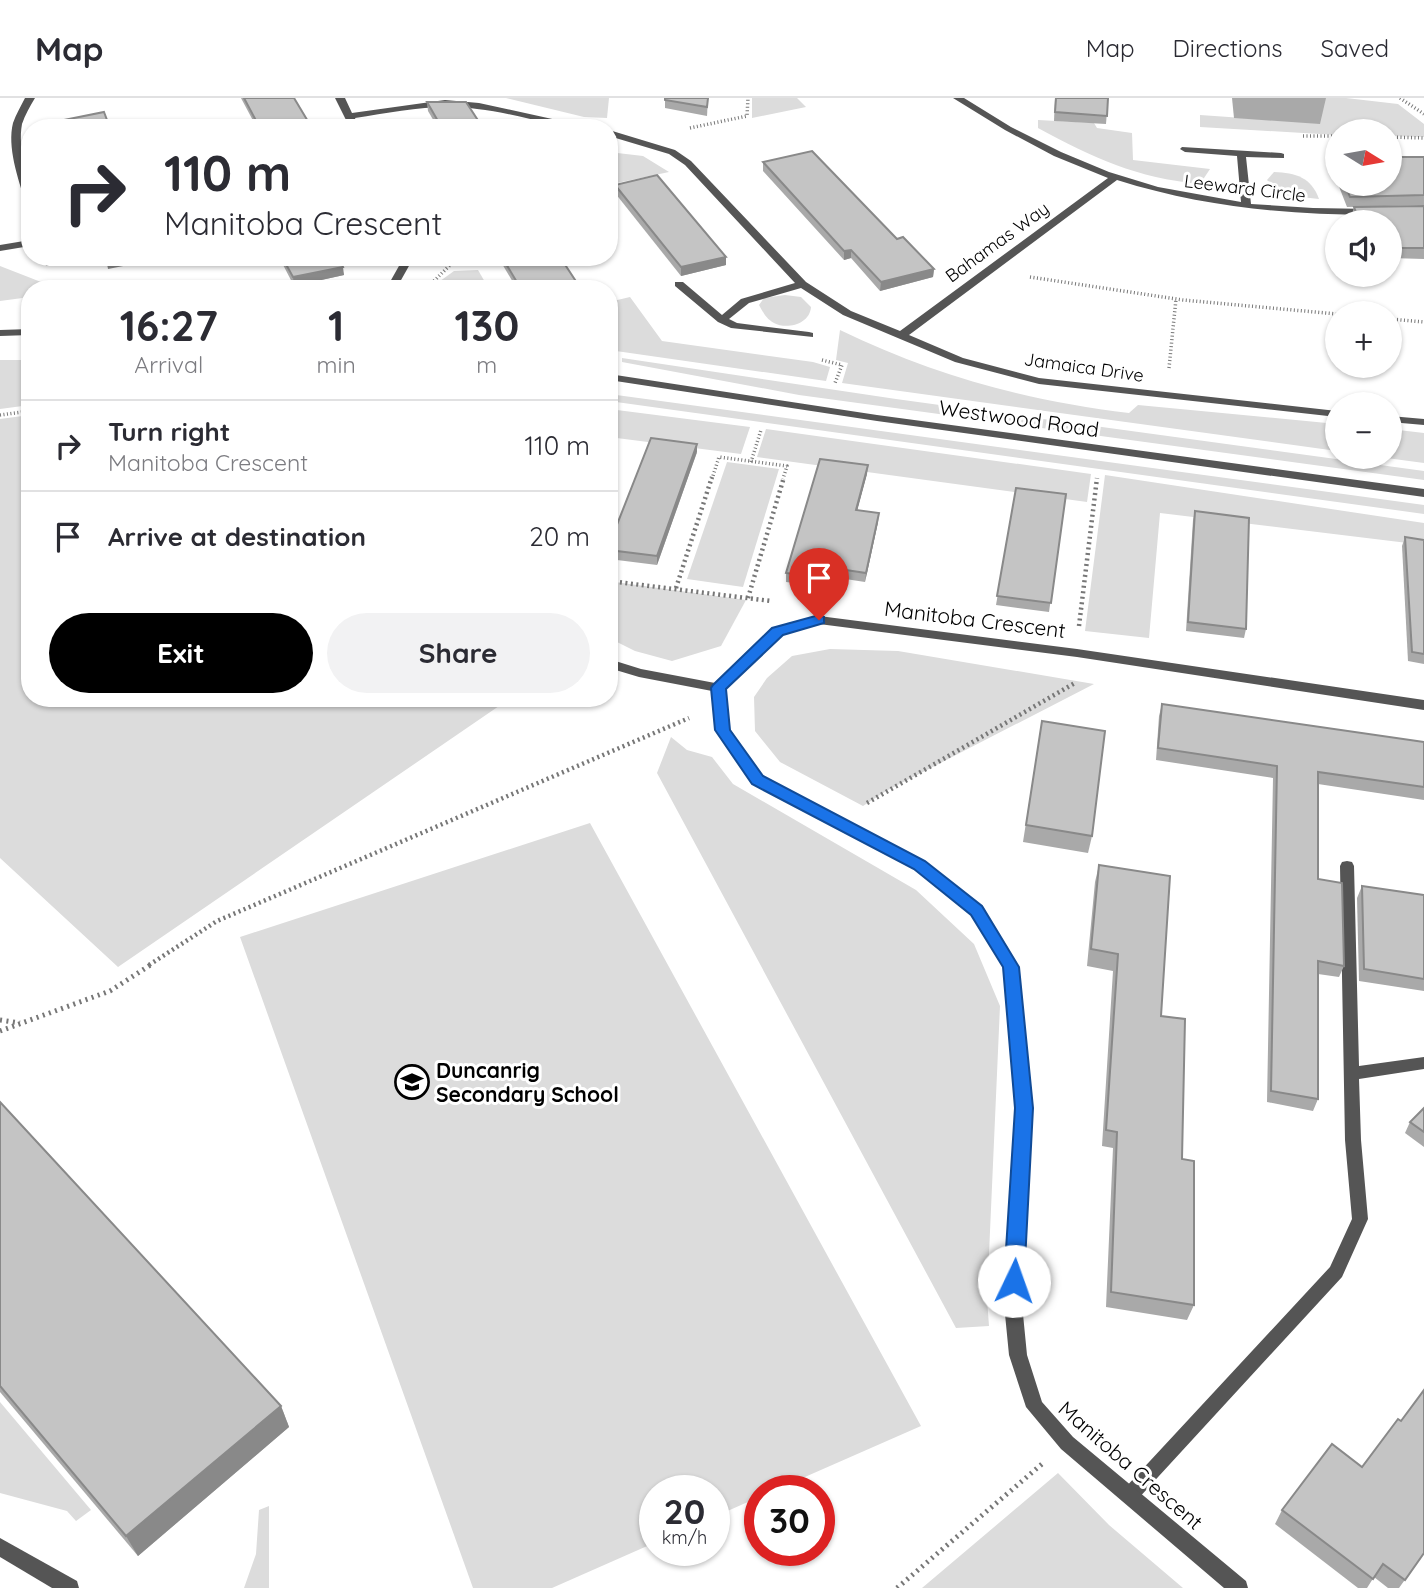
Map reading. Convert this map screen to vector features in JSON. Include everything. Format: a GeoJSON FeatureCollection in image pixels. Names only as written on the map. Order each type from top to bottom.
{"type":"FeatureCollection","features":[{"type":"Feature","properties":{"kind":"street"},"geometry":{"type":"LineString","coordinates":[[21,157],[17,129],[30,98]]}},
{"type":"Feature","properties":{"kind":"street"},"geometry":{"type":"LineString","coordinates":[[340,98],[350,119]]}},
{"type":"Feature","properties":{"kind":"street","name":"Leeward Circle"},"geometry":{"type":"LineString","coordinates":[[958,98],[1062,156],[1114,178],[1179,197],[1246,207],[1325,213]]}},
{"type":"Feature","properties":{"kind":"street"},"geometry":{"type":"LineString","coordinates":[[348,116],[445,103],[479,106],[544,119]]}},
{"type":"Feature","properties":{"kind":"street","name":"Jamaica Drive"},"geometry":{"type":"LineString","coordinates":[[618,135],[672,152],[688,163],[802,284],[847,313],[959,360],[1039,381],[1325,413]]}},
{"type":"Feature","properties":{"kind":"street"},"geometry":{"type":"LineString","coordinates":[[1185,149],[1280,156]]}},
{"type":"Feature","properties":{"kind":"street"},"geometry":{"type":"LineString","coordinates":[[1241,154],[1246,207]]}},
{"type":"Feature","properties":{"kind":"street","name":"Bahamas Way"},"geometry":{"type":"LineString","coordinates":[[902,334],[1114,178]]}},
{"type":"Feature","properties":{"kind":"street"},"geometry":{"type":"LineString","coordinates":[[0,248],[21,244]]}},
{"type":"Feature","properties":{"kind":"street"},"geometry":{"type":"LineString","coordinates":[[678,284],[722,320],[734,326],[809,335]]}},
{"type":"Feature","properties":{"kind":"street"},"geometry":{"type":"LineString","coordinates":[[722,320],[745,301],[802,284]]}},
{"type":"Feature","properties":{"kind":"street"},"geometry":{"type":"LineString","coordinates":[[0,333],[21,332]]}},
{"type":"Feature","properties":{"kind":"street","name":"Westwood Road"},"geometry":{"type":"LineString","coordinates":[[618,378],[877,418],[1424,493]]}},
{"type":"Feature","properties":{"kind":"street"},"geometry":{"type":"LineString","coordinates":[[1402,420],[1424,422]]}},
{"type":"Feature","properties":{"kind":"street","name":"Manitoba Crescent"},"geometry":{"type":"LineString","coordinates":[[1239,1588],[1067,1443],[1035,1407],[1018,1355],[1013,1304],[1024,1108],[1011,967],[977,911],[919,865],[757,780],[723,730],[718,688],[778,631],[819,620],[1096,656],[1424,705]]}},
{"type":"Feature","properties":{"kind":"street"},"geometry":{"type":"LineString","coordinates":[[618,666],[639,673],[718,688]]}},
{"type":"Feature","properties":{"kind":"street"},"geometry":{"type":"LineString","coordinates":[[1130,1495],[1336,1272],[1360,1219],[1353,1140],[1347,866]]}},
{"type":"Feature","properties":{"kind":"street"},"geometry":{"type":"LineString","coordinates":[[1351,1074],[1424,1063]]}},
{"type":"Feature","properties":{"kind":"street"},"geometry":{"type":"LineString","coordinates":[[0,1547],[70,1588]]}},
{"type":"Feature","properties":{"kind":"path"},"geometry":{"type":"LineString","coordinates":[[647,143],[675,131],[747,116],[748,98]]}},
{"type":"Feature","properties":{"kind":"path"},"geometry":{"type":"LineString","coordinates":[[1400,98],[1424,114]]}},
{"type":"Feature","properties":{"kind":"path"},"geometry":{"type":"LineString","coordinates":[[1402,137],[1424,138]]}},
{"type":"Feature","properties":{"kind":"path"},"geometry":{"type":"LineString","coordinates":[[997,265],[1029,277],[1176,299],[1325,313]]}},
{"type":"Feature","properties":{"kind":"path"},"geometry":{"type":"LineString","coordinates":[[437,280],[450,266]]}},
{"type":"Feature","properties":{"kind":"path"},"geometry":{"type":"LineString","coordinates":[[1167,397],[1176,299]]}},
{"type":"Feature","properties":{"kind":"path"},"geometry":{"type":"LineString","coordinates":[[1402,320],[1424,322]]}},
{"type":"Feature","properties":{"kind":"path"},"geometry":{"type":"LineString","coordinates":[[0,415],[21,412]]}},
{"type":"Feature","properties":{"kind":"path"},"geometry":{"type":"LineString","coordinates":[[751,462],[762,426]]}},
{"type":"Feature","properties":{"kind":"path"},"geometry":{"type":"LineString","coordinates":[[676,588],[719,457],[787,466],[748,598]]}},
{"type":"Feature","properties":{"kind":"path"},"geometry":{"type":"LineString","coordinates":[[1081,596],[1098,474]]}},
{"type":"Feature","properties":{"kind":"path"},"geometry":{"type":"LineString","coordinates":[[618,581],[800,605],[819,620]]}},
{"type":"Feature","properties":{"kind":"path"},"geometry":{"type":"LineString","coordinates":[[835,821],[1086,676],[1096,656]]}},
{"type":"Feature","properties":{"kind":"path"},"geometry":{"type":"LineString","coordinates":[[0,1031],[110,991],[217,921],[698,714],[721,712]]}},
{"type":"Feature","properties":{"kind":"path"},"geometry":{"type":"LineString","coordinates":[[0,1020],[22,1024]]}},
{"type":"Feature","properties":{"kind":"path"},"geometry":{"type":"LineString","coordinates":[[897,1588],[1067,1443]]}},
{"type":"Feature","properties":{"kind":"shaded area"},"geometry":{"type":"Polygon","coordinates":[[[506,98],[609,98],[607,118],[584,117],[506,98]]]}},
{"type":"Feature","properties":{"kind":"shaded area"},"geometry":{"type":"Polygon","coordinates":[[[752,98],[797,98],[806,107],[752,118],[752,98]]]}},
{"type":"Feature","properties":{"kind":"shaded area"},"geometry":{"type":"Polygon","coordinates":[[[1277,98],[1346,98],[1398,104],[1424,124],[1424,137],[1402,136],[1402,119],[1325,119],[1325,134],[1200,127],[1200,115],[1286,121],[1277,98]]]}},
{"type":"Feature","properties":{"kind":"shaded area"},"geometry":{"type":"Polygon","coordinates":[[[1038,120],[1094,123],[1097,128],[1132,133],[1133,160],[1210,169],[1200,184],[1136,172],[1058,139],[1038,128],[1038,120]]]}},
{"type":"Feature","properties":{"kind":"shaded area"},"geometry":{"type":"Polygon","coordinates":[[[618,153],[643,156],[669,172],[618,183],[618,153]]]}},
{"type":"Feature","properties":{"kind":"shaded area"},"geometry":{"type":"Polygon","coordinates":[[[1274,172],[1307,181],[1319,199],[1283,195],[1267,180],[1274,172]]]}},
{"type":"Feature","properties":{"kind":"shaded area"},"geometry":{"type":"Polygon","coordinates":[[[0,266],[36,280],[21,280],[21,298],[0,301],[0,266]]]}},
{"type":"Feature","properties":{"kind":"shaded area"},"geometry":{"type":"Polygon","coordinates":[[[478,270],[484,280],[442,280],[454,271],[478,270]]]}},
{"type":"Feature","properties":{"kind":"shaded area"},"geometry":{"type":"Polygon","coordinates":[[[785,295],[801,297],[811,307],[807,318],[797,324],[785,326],[774,323],[765,315],[759,305],[764,298],[785,295]]]}},
{"type":"Feature","properties":{"kind":"shaded area"},"geometry":{"type":"Polygon","coordinates":[[[630,297],[662,341],[813,362],[830,367],[826,381],[618,351],[618,300],[630,297]]]}},
{"type":"Feature","properties":{"kind":"shaded area"},"geometry":{"type":"Polygon","coordinates":[[[840,330],[945,373],[1054,401],[1129,413],[1138,405],[1325,423],[1325,449],[842,383],[848,363],[836,360],[840,330]]]}},
{"type":"Feature","properties":{"kind":"shaded area"},"geometry":{"type":"Polygon","coordinates":[[[622,358],[896,399],[1325,458],[1325,467],[799,395],[622,362],[622,358]]]}},
{"type":"Feature","properties":{"kind":"shaded area"},"geometry":{"type":"Polygon","coordinates":[[[0,360],[21,360],[21,406],[0,409],[0,360]]]}},
{"type":"Feature","properties":{"kind":"shaded area"},"geometry":{"type":"Polygon","coordinates":[[[618,395],[1424,505],[1424,514],[618,402],[618,395]]]}},
{"type":"Feature","properties":{"kind":"shaded area"},"geometry":{"type":"Polygon","coordinates":[[[618,410],[750,427],[741,454],[618,438],[618,410]]]}},
{"type":"Feature","properties":{"kind":"shaded area"},"geometry":{"type":"Polygon","coordinates":[[[21,416],[21,707],[498,707],[118,967],[0,858],[0,419],[21,416]]]}},
{"type":"Feature","properties":{"kind":"shaded area"},"geometry":{"type":"Polygon","coordinates":[[[766,429],[1091,474],[1087,502],[757,457],[766,429]]]}},
{"type":"Feature","properties":{"kind":"shaded area"},"geometry":{"type":"Polygon","coordinates":[[[1402,430],[1424,433],[1424,463],[1402,460],[1402,430]]]}},
{"type":"Feature","properties":{"kind":"shaded area"},"geometry":{"type":"Polygon","coordinates":[[[727,462],[779,469],[743,587],[687,579],[727,462]]]}},
{"type":"Feature","properties":{"kind":"shaded area"},"geometry":{"type":"Polygon","coordinates":[[[1402,468],[1424,471],[1424,480],[1343,469],[1402,468]]]}},
{"type":"Feature","properties":{"kind":"shaded area"},"geometry":{"type":"Polygon","coordinates":[[[1105,475],[1424,523],[1424,545],[1160,513],[1149,638],[1085,631],[1105,475]]]}},
{"type":"Feature","properties":{"kind":"shaded area"},"geometry":{"type":"Polygon","coordinates":[[[618,582],[746,600],[721,646],[672,661],[635,651],[618,642],[618,582]]]}},
{"type":"Feature","properties":{"kind":"shaded area"},"geometry":{"type":"Polygon","coordinates":[[[830,649],[898,651],[1094,684],[886,791],[863,806],[780,762],[755,731],[754,697],[767,678],[792,656],[830,649]]]}},
{"type":"Feature","properties":{"kind":"shaded area"},"geometry":{"type":"Polygon","coordinates":[[[671,737],[687,750],[712,757],[733,784],[916,890],[974,944],[1000,1006],[987,1299],[989,1326],[956,1328],[657,773],[671,737]]]}},
{"type":"Feature","properties":{"kind":"shaded area"},"geometry":{"type":"Polygon","coordinates":[[[590,823],[921,1426],[809,1475],[744,1475],[744,1504],[730,1510],[730,1475],[639,1475],[639,1550],[552,1588],[473,1588],[240,937],[590,823]]]}},
{"type":"Feature","properties":{"kind":"shaded area"},"geometry":{"type":"Polygon","coordinates":[[[0,1402],[91,1510],[76,1521],[67,1511],[0,1493],[0,1402]]]}},
{"type":"Feature","properties":{"kind":"shaded area"},"geometry":{"type":"Polygon","coordinates":[[[1058,1473],[1109,1525],[1183,1588],[922,1588],[1058,1473]]]}},
{"type":"Feature","properties":{"kind":"shaded area"},"geometry":{"type":"Polygon","coordinates":[[[269,1506],[269,1588],[244,1588],[256,1554],[259,1510],[269,1506]]]}},
{"type":"Feature","properties":{"kind":"building"},"geometry":{"type":"Polygon","coordinates":[[[244,98],[294,98],[307,119],[255,119],[244,98]]]}},
{"type":"Feature","properties":{"kind":"building"},"geometry":{"type":"Polygon","coordinates":[[[665,98],[708,98],[707,107],[665,98]]]}},
{"type":"Feature","properties":{"kind":"building"},"geometry":{"type":"Polygon","coordinates":[[[1056,98],[1108,98],[1107,116],[1055,112],[1056,98]]]}},
{"type":"Feature","properties":{"kind":"building"},"geometry":{"type":"Polygon","coordinates":[[[427,102],[466,102],[477,119],[437,119],[427,102]]]}},
{"type":"Feature","properties":{"kind":"building"},"geometry":{"type":"Polygon","coordinates":[[[104,112],[107,119],[69,119],[104,112]]]}},
{"type":"Feature","properties":{"kind":"building"},"geometry":{"type":"Polygon","coordinates":[[[812,151],[897,239],[903,237],[934,269],[881,282],[851,250],[844,251],[763,162],[812,151]]]}},
{"type":"Feature","properties":{"kind":"building"},"geometry":{"type":"Polygon","coordinates":[[[1402,157],[1424,157],[1424,195],[1402,196],[1402,157]]]}},
{"type":"Feature","properties":{"kind":"building"},"geometry":{"type":"Polygon","coordinates":[[[657,175],[726,257],[681,267],[618,189],[618,184],[657,175]]]}},
{"type":"Feature","properties":{"kind":"building"},"geometry":{"type":"Polygon","coordinates":[[[1424,206],[1424,248],[1402,248],[1402,210],[1355,210],[1354,207],[1424,206]]]}},
{"type":"Feature","properties":{"kind":"building"},"geometry":{"type":"Polygon","coordinates":[[[287,266],[343,267],[293,277],[287,266]]]}},
{"type":"Feature","properties":{"kind":"building"},"geometry":{"type":"Polygon","coordinates":[[[507,266],[566,266],[575,280],[516,280],[507,266]]]}},
{"type":"Feature","properties":{"kind":"building"},"geometry":{"type":"Polygon","coordinates":[[[651,438],[697,444],[657,556],[618,551],[618,522],[651,438]]]}},
{"type":"Feature","properties":{"kind":"building"},"geometry":{"type":"Polygon","coordinates":[[[820,459],[868,465],[856,510],[879,513],[866,573],[840,569],[837,580],[786,573],[820,459]]]}},
{"type":"Feature","properties":{"kind":"building"},"geometry":{"type":"Polygon","coordinates":[[[1016,488],[1066,494],[1051,603],[997,596],[1016,488]]]}},
{"type":"Feature","properties":{"kind":"building"},"geometry":{"type":"Polygon","coordinates":[[[1195,511],[1249,518],[1246,629],[1188,622],[1195,511]]]}},
{"type":"Feature","properties":{"kind":"building"},"geometry":{"type":"Polygon","coordinates":[[[1405,537],[1424,540],[1424,654],[1412,652],[1405,537]]]}},
{"type":"Feature","properties":{"kind":"building"},"geometry":{"type":"Polygon","coordinates":[[[1162,704],[1424,742],[1424,787],[1318,772],[1318,879],[1342,883],[1344,966],[1318,961],[1318,1099],[1271,1091],[1277,766],[1158,748],[1162,704]]]}},
{"type":"Feature","properties":{"kind":"building"},"geometry":{"type":"Polygon","coordinates":[[[1042,721],[1105,731],[1092,836],[1026,825],[1042,721]]]}},
{"type":"Feature","properties":{"kind":"building"},"geometry":{"type":"Polygon","coordinates":[[[1099,865],[1170,876],[1161,1016],[1185,1019],[1182,1159],[1194,1161],[1194,1305],[1111,1292],[1117,1132],[1106,1130],[1118,954],[1091,949],[1099,865]]]}},
{"type":"Feature","properties":{"kind":"building"},"geometry":{"type":"Polygon","coordinates":[[[1362,886],[1424,895],[1424,979],[1364,969],[1362,886]]]}},
{"type":"Feature","properties":{"kind":"building"},"geometry":{"type":"Polygon","coordinates":[[[0,1102],[281,1406],[126,1536],[0,1386],[0,1102]]]}},
{"type":"Feature","properties":{"kind":"building"},"geometry":{"type":"Polygon","coordinates":[[[1424,1108],[1424,1132],[1410,1122],[1424,1108]]]}},
{"type":"Feature","properties":{"kind":"building"},"geometry":{"type":"Polygon","coordinates":[[[1424,1390],[1424,1553],[1405,1580],[1383,1564],[1373,1579],[1282,1510],[1332,1444],[1362,1467],[1424,1390]]]}},
{"type":"Feature","properties":{"kind":"place","name":"Duncanrig Secondary School"},"geometry":{"type":"Point","coordinates":[412,1082]}},
{"type":"Feature","properties":{"kind":"route"},"geometry":{"type":"LineString","coordinates":[[819,620],[778,631],[718,688],[723,730],[757,780],[919,865],[977,911],[1011,967],[1024,1108],[1014,1281]]}}]}
